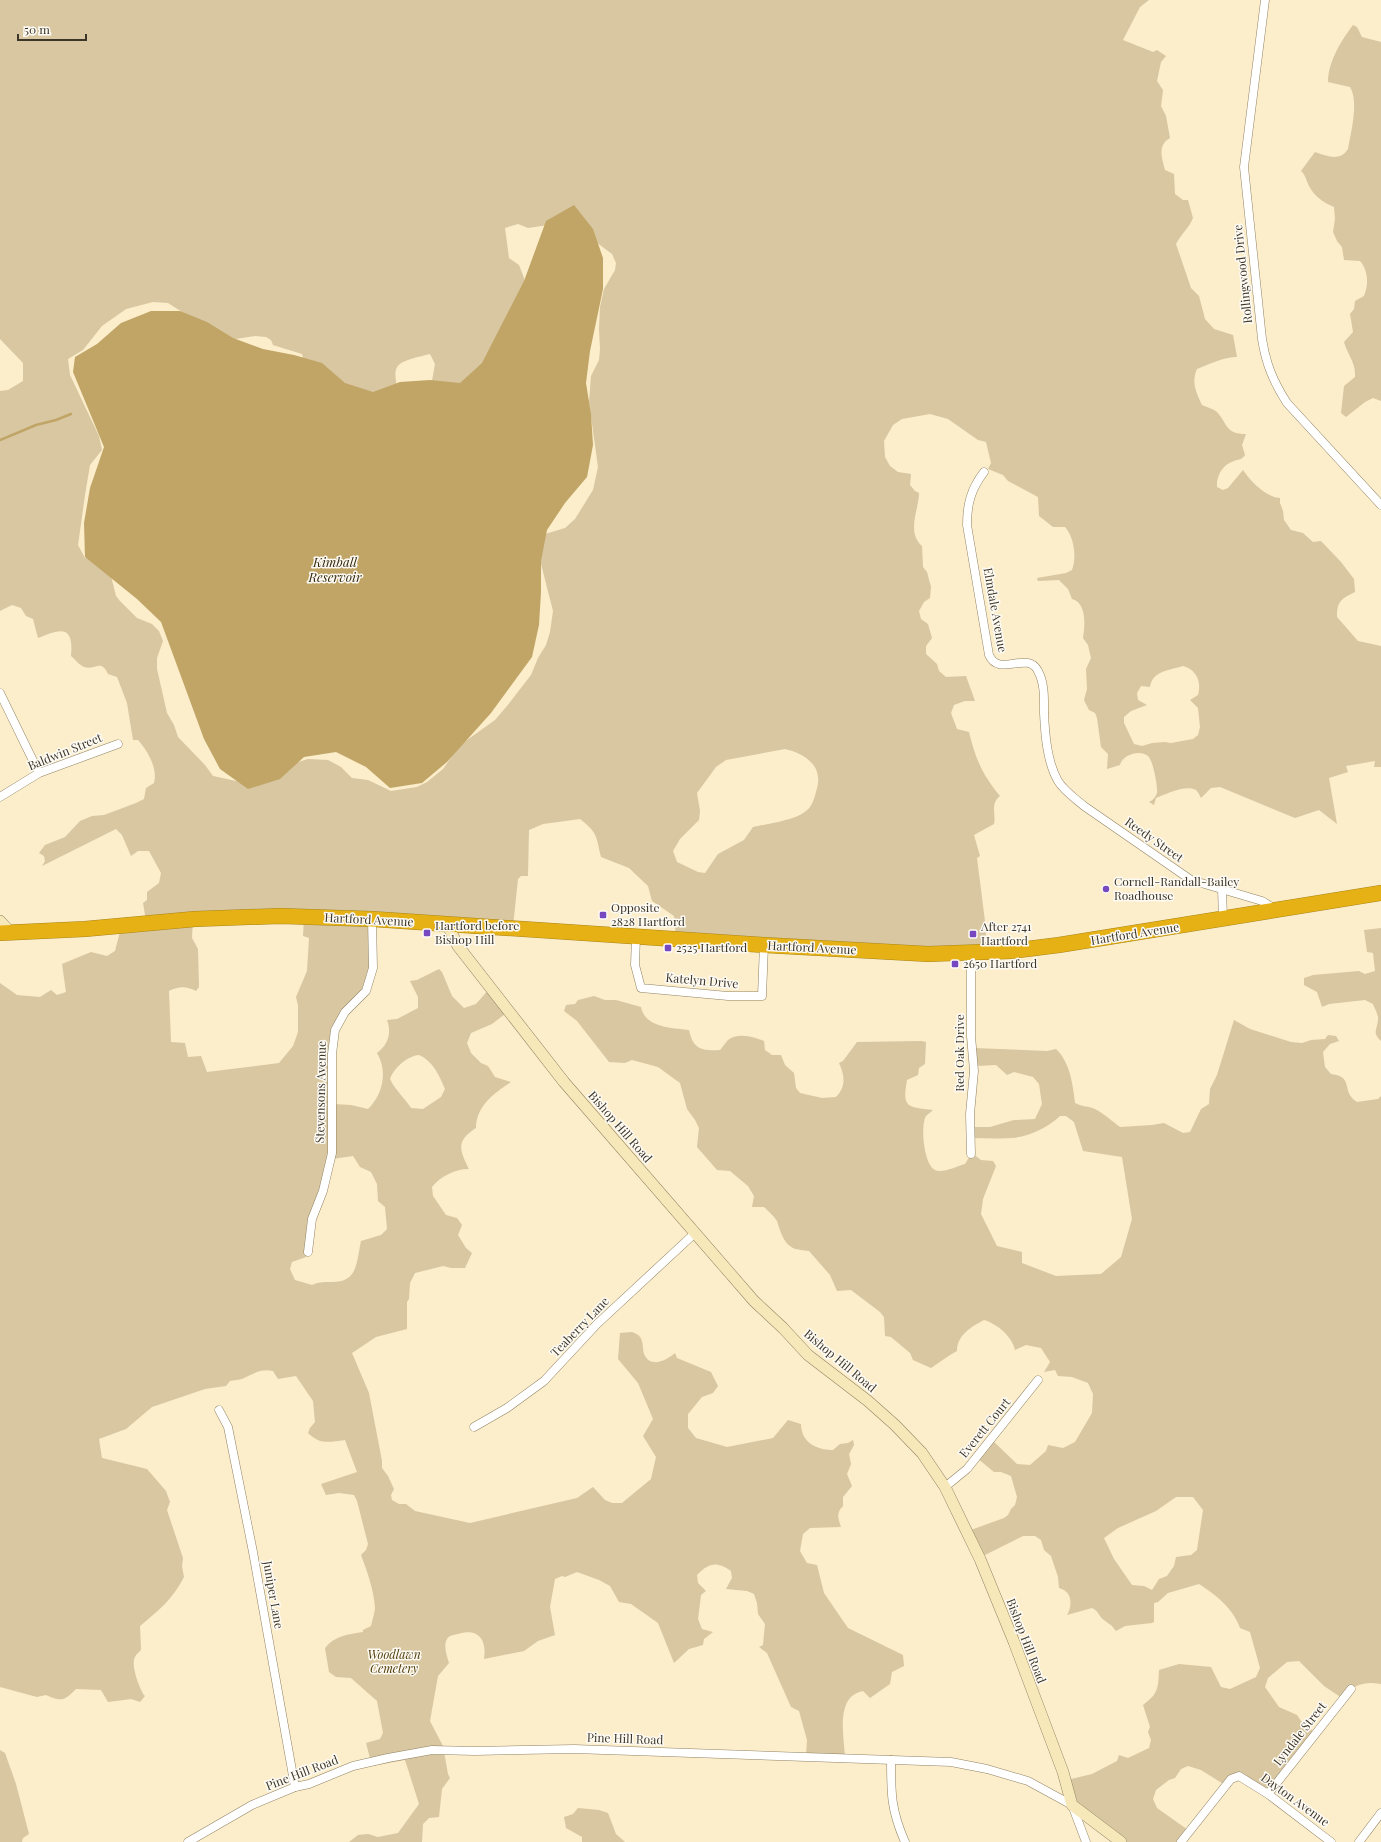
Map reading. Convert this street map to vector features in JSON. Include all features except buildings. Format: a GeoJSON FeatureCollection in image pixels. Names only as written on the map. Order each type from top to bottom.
{"type":"FeatureCollection","features":[{"type":"Feature","properties":{"kind":"highway","name":"Hartford Avenue"},"geometry":{"type":"LineString","coordinates":[[3,929],[85,929],[234,917],[288,916],[372,919],[764,945],[928,954],[1011,951],[1059,945],[1381,893]]}},
{"type":"Feature","properties":{"kind":"street","name":"Rollingwood Drive"},"geometry":{"type":"LineString","coordinates":[[1265,0],[1244,167],[1265,360],[1275,384],[1287,403],[1381,504]]}},
{"type":"Feature","properties":{"kind":"street","name":"Elmdale Avenue"},"geometry":{"type":"LineString","coordinates":[[984,472],[973,488],[967,511],[989,656],[997,665],[1004,666],[1026,663],[1035,665],[1039,672],[1044,692],[1045,733],[1052,768],[1058,781],[1072,795],[1097,815]]}},
{"type":"Feature","properties":{"kind":"street"},"geometry":{"type":"LineString","coordinates":[[0,693],[40,773]]}},
{"type":"Feature","properties":{"kind":"street","name":"Baldwin Street"},"geometry":{"type":"LineString","coordinates":[[0,796],[40,773],[118,744]]}},
{"type":"Feature","properties":{"kind":"street","name":"Reedy Street"},"geometry":{"type":"LineString","coordinates":[[1097,815],[1191,880],[1262,901],[1278,910]]}},
{"type":"Feature","properties":{"kind":"street"},"geometry":{"type":"LineString","coordinates":[[1222,889],[1223,919]]}},
{"type":"Feature","properties":{"kind":"street","name":"Stevensons Avenue"},"geometry":{"type":"LineString","coordinates":[[308,1252],[312,1219],[323,1191],[332,1153],[332,1054],[335,1030],[345,1012],[366,991],[373,968],[372,919]]}},
{"type":"Feature","properties":{"kind":"street","name":"Bishop Hill Road"},"geometry":{"type":"LineString","coordinates":[[448,924],[458,946],[564,1082],[754,1301],[783,1328],[808,1355],[868,1401],[922,1454],[945,1487],[980,1559],[1014,1642],[1062,1772],[1072,1805]]}},
{"type":"Feature","properties":{"kind":"street","name":"Katelyn Drive"},"geometry":{"type":"LineString","coordinates":[[636,936],[635,965],[641,988],[728,996],[762,996],[764,945]]}},
{"type":"Feature","properties":{"kind":"street","name":"Red Oak Drive"},"geometry":{"type":"LineString","coordinates":[[971,952],[971,1036],[974,1072],[970,1114],[971,1154]]}},
{"type":"Feature","properties":{"kind":"street","name":"Teaberry Lane"},"geometry":{"type":"LineString","coordinates":[[474,1427],[508,1408],[544,1381],[596,1324],[695,1232]]}},
{"type":"Feature","properties":{"kind":"street","name":"Everett Court"},"geometry":{"type":"LineString","coordinates":[[945,1487],[967,1468],[1038,1380]]}},
{"type":"Feature","properties":{"kind":"street","name":"Juniper Lane"},"geometry":{"type":"LineString","coordinates":[[219,1410],[228,1427],[254,1552],[295,1787]]}},
{"type":"Feature","properties":{"kind":"street","name":"Lyndale Street"},"geometry":{"type":"LineString","coordinates":[[1268,1794],[1351,1689]]}},
{"type":"Feature","properties":{"kind":"street","name":"Pine Hill Road"},"geometry":{"type":"LineString","coordinates":[[188,1842],[252,1805],[295,1787],[309,1784],[353,1766],[432,1750],[475,1751],[574,1749],[950,1762],[987,1769],[1028,1781],[1072,1805]]}},
{"type":"Feature","properties":{"kind":"street"},"geometry":{"type":"LineString","coordinates":[[891,1760],[892,1805],[897,1824],[905,1842]]}},
{"type":"Feature","properties":{"kind":"street","name":"Dayton Avenue"},"geometry":{"type":"LineString","coordinates":[[1182,1842],[1231,1778],[1238,1776],[1268,1794],[1331,1842]]}},
{"type":"Feature","properties":{"kind":"street"},"geometry":{"type":"LineString","coordinates":[[1072,1805],[1086,1842]]}},
{"type":"Feature","properties":{"kind":"street"},"geometry":{"type":"LineString","coordinates":[[1072,1805],[1121,1842]]}},
{"type":"Feature","properties":{"kind":"street"},"geometry":{"type":"LineString","coordinates":[[1359,1842],[1381,1812]]}},
{"type":"Feature","properties":{"kind":"green space","name":"Woodlawn Cemetery"},"geometry":{"type":"Polygon","coordinates":[[[0,0],[1149,0],[1140,7],[1123,40],[1153,52],[1157,50],[1166,56],[1161,62],[1157,81],[1163,90],[1161,106],[1166,116],[1170,138],[1163,144],[1162,157],[1165,170],[1174,174],[1175,194],[1183,200],[1188,200],[1193,218],[1176,244],[1191,288],[1199,296],[1205,319],[1214,329],[1233,335],[1237,357],[1222,359],[1197,369],[1194,378],[1196,391],[1202,405],[1217,412],[1230,430],[1239,434],[1246,434],[1242,445],[1245,455],[1244,457],[1230,463],[1221,471],[1217,487],[1223,490],[1228,488],[1243,470],[1264,492],[1280,498],[1284,520],[1291,530],[1303,533],[1313,542],[1321,541],[1341,562],[1354,579],[1355,592],[1341,601],[1338,607],[1337,617],[1358,641],[1381,646],[1381,767],[1374,767],[1375,761],[1346,766],[1348,772],[1329,778],[1337,824],[1319,810],[1295,818],[1220,787],[1211,788],[1201,798],[1196,790],[1192,788],[1176,790],[1156,798],[1154,805],[1149,802],[1154,799],[1157,793],[1157,785],[1150,758],[1148,756],[1141,753],[1132,754],[1124,758],[1120,765],[1107,769],[1108,754],[1101,747],[1097,718],[1095,713],[1089,710],[1084,700],[1087,689],[1086,669],[1091,658],[1088,645],[1083,638],[1083,610],[1077,601],[1072,599],[1068,589],[1059,580],[1038,581],[1037,578],[1066,573],[1072,570],[1074,565],[1074,547],[1071,536],[1065,527],[1053,527],[1039,516],[1038,497],[1008,481],[1003,475],[988,469],[991,463],[986,442],[978,440],[948,419],[930,414],[902,419],[893,425],[884,441],[885,457],[890,466],[898,472],[911,474],[910,485],[919,493],[914,527],[917,540],[922,546],[923,567],[927,572],[931,587],[930,598],[924,602],[919,611],[921,619],[928,624],[932,638],[926,646],[926,654],[937,664],[939,671],[946,677],[966,676],[975,701],[965,701],[954,705],[951,713],[957,729],[969,732],[980,766],[1000,796],[994,805],[994,824],[974,835],[980,856],[977,858],[986,929],[986,953],[676,937],[674,916],[652,901],[648,886],[629,868],[601,857],[595,835],[580,819],[543,824],[529,830],[528,876],[521,876],[518,879],[513,926],[373,919],[373,970],[367,988],[335,1029],[333,1104],[351,1105],[368,1109],[377,1097],[382,1082],[382,1067],[377,1053],[384,1046],[388,1038],[389,1030],[387,1020],[397,1019],[418,1008],[418,997],[410,981],[417,980],[439,969],[442,972],[452,996],[464,1008],[476,1004],[490,988],[509,1011],[492,1024],[471,1033],[467,1043],[471,1053],[481,1063],[488,1066],[495,1077],[511,1082],[487,1101],[479,1113],[476,1128],[462,1141],[461,1146],[463,1156],[469,1169],[459,1170],[449,1174],[432,1187],[433,1196],[446,1215],[457,1218],[462,1225],[458,1235],[466,1248],[472,1253],[465,1268],[451,1268],[443,1266],[415,1273],[410,1283],[409,1299],[407,1302],[407,1329],[376,1337],[352,1353],[369,1393],[382,1468],[388,1476],[394,1489],[391,1495],[392,1500],[399,1504],[406,1504],[415,1511],[470,1523],[577,1498],[593,1487],[605,1500],[612,1503],[622,1503],[651,1479],[656,1457],[643,1436],[653,1419],[638,1383],[618,1359],[620,1333],[636,1333],[642,1341],[645,1356],[652,1362],[660,1362],[675,1353],[677,1358],[711,1372],[718,1386],[713,1393],[702,1397],[688,1414],[688,1428],[696,1438],[727,1447],[773,1438],[788,1420],[801,1424],[804,1436],[815,1447],[833,1450],[840,1444],[848,1443],[853,1440],[854,1445],[849,1454],[851,1464],[847,1474],[852,1486],[843,1497],[843,1506],[838,1513],[841,1527],[810,1528],[803,1534],[800,1551],[807,1563],[817,1565],[824,1593],[848,1628],[903,1655],[904,1666],[892,1672],[890,1684],[870,1698],[863,1691],[854,1694],[848,1701],[843,1718],[845,1757],[806,1757],[807,1740],[799,1711],[791,1707],[767,1653],[759,1647],[763,1645],[765,1624],[758,1614],[754,1594],[747,1591],[726,1589],[732,1578],[731,1571],[721,1566],[713,1565],[705,1568],[697,1575],[698,1583],[706,1591],[701,1595],[698,1619],[702,1629],[713,1632],[704,1639],[703,1645],[689,1649],[674,1663],[658,1623],[631,1604],[619,1602],[610,1586],[599,1580],[577,1572],[555,1579],[550,1607],[555,1635],[538,1641],[524,1651],[484,1659],[484,1646],[480,1637],[476,1634],[465,1633],[452,1635],[448,1638],[445,1648],[449,1663],[438,1676],[430,1721],[443,1746],[450,1778],[442,1789],[439,1817],[429,1818],[423,1824],[422,1842],[349,1842],[358,1835],[368,1834],[378,1837],[398,1833],[419,1804],[405,1760],[372,1766],[366,1743],[380,1739],[383,1733],[377,1701],[351,1678],[336,1677],[329,1672],[325,1648],[337,1638],[363,1632],[363,1630],[371,1626],[375,1609],[372,1588],[361,1555],[366,1550],[368,1544],[357,1501],[354,1495],[339,1493],[326,1495],[321,1484],[357,1472],[345,1440],[325,1442],[312,1437],[308,1433],[315,1422],[313,1401],[296,1376],[278,1379],[273,1371],[269,1370],[253,1373],[242,1379],[230,1381],[226,1386],[205,1389],[152,1407],[126,1429],[99,1439],[102,1458],[147,1469],[166,1491],[170,1502],[167,1510],[183,1558],[182,1566],[184,1577],[180,1585],[165,1604],[140,1626],[141,1650],[135,1657],[134,1668],[137,1679],[145,1696],[140,1702],[131,1699],[108,1702],[101,1690],[76,1689],[65,1698],[56,1699],[46,1695],[37,1697],[0,1687],[0,983],[17,995],[40,997],[51,990],[57,995],[66,992],[62,964],[91,952],[107,956],[115,951],[122,924],[146,921],[143,903],[147,900],[147,892],[159,883],[161,873],[149,851],[138,851],[131,856],[122,835],[116,829],[42,866],[45,861],[44,856],[39,853],[45,845],[65,837],[80,821],[92,816],[104,815],[144,799],[146,788],[154,783],[155,772],[145,749],[138,740],[133,740],[127,703],[117,677],[108,674],[103,667],[100,666],[91,668],[84,667],[71,656],[70,638],[68,634],[59,631],[38,638],[33,619],[26,616],[21,608],[12,605],[0,611],[0,391],[8,390],[23,381],[23,363],[0,339],[0,0]],[[569,222],[528,228],[518,224],[505,228],[509,258],[519,265],[535,314],[484,388],[432,381],[435,364],[430,354],[408,360],[398,367],[396,379],[401,401],[386,403],[305,365],[302,354],[273,345],[271,340],[266,337],[255,336],[236,339],[223,338],[168,303],[153,302],[126,309],[102,326],[83,350],[68,359],[70,375],[99,436],[102,450],[90,465],[78,545],[85,558],[92,555],[109,568],[116,596],[120,601],[137,618],[152,624],[159,631],[163,641],[157,658],[157,669],[167,713],[174,725],[178,737],[205,765],[213,776],[250,784],[298,762],[308,759],[328,760],[341,767],[352,778],[368,780],[391,791],[417,787],[427,782],[443,769],[460,745],[495,720],[531,675],[538,658],[546,645],[550,632],[553,611],[541,564],[541,544],[545,534],[565,528],[575,519],[593,490],[598,467],[589,402],[591,376],[599,360],[600,307],[604,289],[615,270],[616,263],[612,254],[569,222]],[[1183,666],[1162,672],[1154,678],[1150,687],[1141,686],[1137,693],[1138,700],[1147,705],[1131,711],[1124,717],[1124,723],[1134,744],[1142,746],[1152,743],[1171,743],[1193,739],[1198,735],[1200,727],[1198,708],[1190,700],[1198,695],[1199,690],[1195,673],[1183,666]],[[785,749],[726,760],[716,767],[697,793],[700,811],[699,820],[680,839],[673,851],[677,862],[698,872],[705,873],[718,854],[744,840],[753,827],[789,819],[806,811],[812,803],[818,783],[817,771],[811,762],[796,752],[785,749]],[[304,917],[193,918],[192,938],[198,949],[199,987],[196,991],[182,987],[169,991],[171,1042],[185,1043],[188,1057],[201,1056],[207,1072],[279,1063],[293,1046],[298,1032],[298,1005],[296,997],[307,971],[309,938],[303,936],[304,917]],[[419,1055],[410,1058],[398,1067],[390,1079],[394,1087],[411,1108],[423,1109],[441,1097],[445,1089],[438,1074],[428,1061],[419,1055]],[[353,1156],[332,1159],[306,1257],[292,1262],[290,1269],[295,1280],[312,1285],[321,1282],[339,1281],[351,1276],[356,1264],[361,1241],[381,1235],[387,1229],[385,1207],[378,1201],[377,1184],[371,1172],[360,1167],[353,1156]]]}},
{"type":"Feature","properties":{"kind":"green space"},"geometry":{"type":"Polygon","coordinates":[[[1353,25],[1357,27],[1362,37],[1381,42],[1381,401],[1373,398],[1365,402],[1346,417],[1341,413],[1344,386],[1355,377],[1355,372],[1353,363],[1344,342],[1353,332],[1350,314],[1354,309],[1355,301],[1364,296],[1367,277],[1365,269],[1360,261],[1344,260],[1342,247],[1337,241],[1333,232],[1335,219],[1334,207],[1316,196],[1301,171],[1315,152],[1337,157],[1341,156],[1348,149],[1354,117],[1353,93],[1350,87],[1328,82],[1330,67],[1333,59],[1353,25]]]}},
{"type":"Feature","properties":{"kind":"green space"},"geometry":{"type":"Polygon","coordinates":[[[1381,928],[1381,1041],[1376,1033],[1378,1018],[1373,1004],[1365,1000],[1329,1004],[1322,1007],[1317,992],[1304,985],[1304,978],[1313,975],[1359,971],[1365,974],[1375,971],[1373,953],[1367,952],[1364,930],[1381,928]]]}},
{"type":"Feature","properties":{"kind":"green space"},"geometry":{"type":"Polygon","coordinates":[[[594,996],[605,1000],[616,1000],[641,1007],[648,1019],[660,1026],[689,1030],[693,1041],[699,1048],[703,1049],[720,1050],[728,1040],[736,1036],[751,1037],[764,1041],[765,1050],[772,1055],[781,1055],[785,1065],[794,1073],[796,1088],[800,1093],[822,1098],[836,1097],[842,1089],[844,1081],[839,1063],[843,1061],[857,1042],[926,1042],[925,1064],[919,1068],[918,1075],[907,1080],[905,1096],[906,1101],[912,1107],[933,1110],[926,1116],[923,1128],[924,1145],[931,1167],[935,1170],[942,1171],[965,1164],[972,1153],[981,1160],[993,1161],[996,1166],[983,1199],[981,1214],[997,1246],[1022,1252],[1022,1263],[1056,1276],[1101,1274],[1121,1257],[1132,1219],[1122,1157],[1083,1151],[1074,1122],[1066,1116],[1060,1116],[1038,1131],[1025,1136],[1012,1138],[972,1138],[971,1127],[990,1127],[1014,1120],[1035,1119],[1042,1104],[1039,1084],[1033,1077],[1014,1072],[1007,1075],[996,1065],[977,1066],[974,1048],[1047,1051],[1056,1049],[1065,1060],[1068,1067],[1072,1081],[1075,1103],[1097,1110],[1120,1127],[1164,1123],[1183,1133],[1190,1132],[1201,1109],[1209,1104],[1210,1089],[1217,1075],[1234,1020],[1250,1029],[1291,1042],[1302,1043],[1311,1040],[1325,1039],[1328,1035],[1336,1036],[1339,1041],[1330,1044],[1323,1052],[1325,1067],[1331,1074],[1343,1078],[1349,1093],[1357,1102],[1378,1099],[1381,1096],[1381,1684],[1369,1683],[1359,1685],[1342,1698],[1324,1686],[1299,1661],[1287,1662],[1268,1678],[1265,1687],[1279,1707],[1297,1715],[1301,1721],[1315,1733],[1268,1793],[1240,1776],[1225,1785],[1201,1770],[1188,1766],[1181,1769],[1175,1778],[1169,1780],[1156,1790],[1153,1799],[1157,1808],[1188,1830],[1181,1842],[1122,1842],[1072,1805],[1067,1780],[1092,1774],[1117,1761],[1119,1755],[1128,1758],[1149,1748],[1151,1740],[1148,1732],[1150,1727],[1143,1705],[1157,1690],[1159,1670],[1179,1664],[1211,1667],[1221,1687],[1230,1689],[1256,1677],[1260,1668],[1250,1632],[1240,1628],[1233,1614],[1228,1608],[1212,1593],[1199,1584],[1168,1593],[1158,1602],[1154,1603],[1154,1622],[1125,1626],[1116,1631],[1092,1608],[1067,1615],[1071,1603],[1069,1595],[1067,1592],[1059,1588],[1058,1577],[1051,1556],[1044,1550],[1041,1540],[1035,1536],[1023,1536],[981,1557],[968,1531],[1004,1518],[1015,1505],[1017,1497],[1011,1476],[1001,1472],[994,1472],[977,1458],[992,1440],[1017,1464],[1030,1465],[1046,1451],[1048,1445],[1063,1448],[1075,1442],[1092,1413],[1093,1394],[1088,1383],[1072,1377],[1058,1376],[1055,1370],[1044,1372],[1050,1362],[1041,1348],[1026,1345],[1015,1350],[1011,1340],[1003,1331],[994,1324],[984,1320],[962,1336],[959,1340],[957,1351],[931,1368],[913,1360],[910,1353],[891,1337],[885,1336],[884,1317],[880,1312],[851,1290],[837,1291],[830,1275],[809,1251],[793,1248],[784,1240],[777,1221],[773,1215],[764,1207],[752,1207],[754,1196],[748,1186],[730,1171],[717,1170],[697,1147],[699,1128],[687,1109],[680,1083],[658,1067],[632,1060],[625,1063],[609,1062],[577,1021],[564,1011],[566,1005],[575,1004],[578,1000],[594,996]],[[1176,1497],[1156,1511],[1118,1528],[1104,1538],[1114,1559],[1132,1585],[1144,1586],[1152,1590],[1159,1579],[1167,1576],[1174,1566],[1176,1557],[1191,1555],[1197,1550],[1203,1510],[1193,1497],[1176,1497]]]}},
{"type":"Feature","properties":{"kind":"green space"},"geometry":{"type":"Polygon","coordinates":[[[0,1750],[5,1753],[16,1784],[29,1834],[23,1838],[22,1842],[0,1842],[0,1750]]]}},
{"type":"Feature","properties":{"kind":"green space"},"geometry":{"type":"Polygon","coordinates":[[[578,1808],[599,1810],[608,1813],[616,1834],[625,1842],[582,1842],[582,1837],[566,1828],[564,1817],[573,1814],[578,1808]]]}},
{"type":"Feature","properties":{"kind":"water","name":"Kimball Reservoir"},"geometry":{"type":"Polygon","coordinates":[[[574,205],[593,229],[603,258],[603,289],[590,351],[586,383],[591,414],[593,445],[587,477],[565,503],[547,530],[541,561],[539,625],[532,657],[491,713],[447,762],[422,783],[390,788],[366,767],[336,752],[304,757],[280,779],[248,789],[220,769],[204,739],[161,622],[137,599],[85,557],[84,523],[90,488],[104,447],[73,372],[75,357],[97,344],[121,323],[151,311],[180,311],[207,322],[233,338],[263,349],[294,355],[322,363],[345,383],[373,392],[400,382],[430,380],[460,383],[482,363],[524,281],[546,221],[574,205]]]}},
{"type":"Feature","properties":{"kind":"waterway"},"geometry":{"type":"LineString","coordinates":[[0,440],[36,425],[56,420],[71,414]]}},
{"type":"Feature","properties":{"kind":"place","name":"Cornell-Randall-Bailey Roadhouse"},"geometry":{"type":"Point","coordinates":[1106,889]}},
{"type":"Feature","properties":{"kind":"place","name":"Opposite 2828 Hartford"},"geometry":{"type":"Point","coordinates":[603,915]}},
{"type":"Feature","properties":{"kind":"place","name":"Hartford before Bishop Hill"},"geometry":{"type":"Point","coordinates":[427,933]}},
{"type":"Feature","properties":{"kind":"place","name":"After 2741 Hartford"},"geometry":{"type":"Point","coordinates":[973,934]}},
{"type":"Feature","properties":{"kind":"place","name":"2525 Hartford"},"geometry":{"type":"Point","coordinates":[668,948]}},
{"type":"Feature","properties":{"kind":"place","name":"2650 Hartford"},"geometry":{"type":"Point","coordinates":[955,964]}}]}
